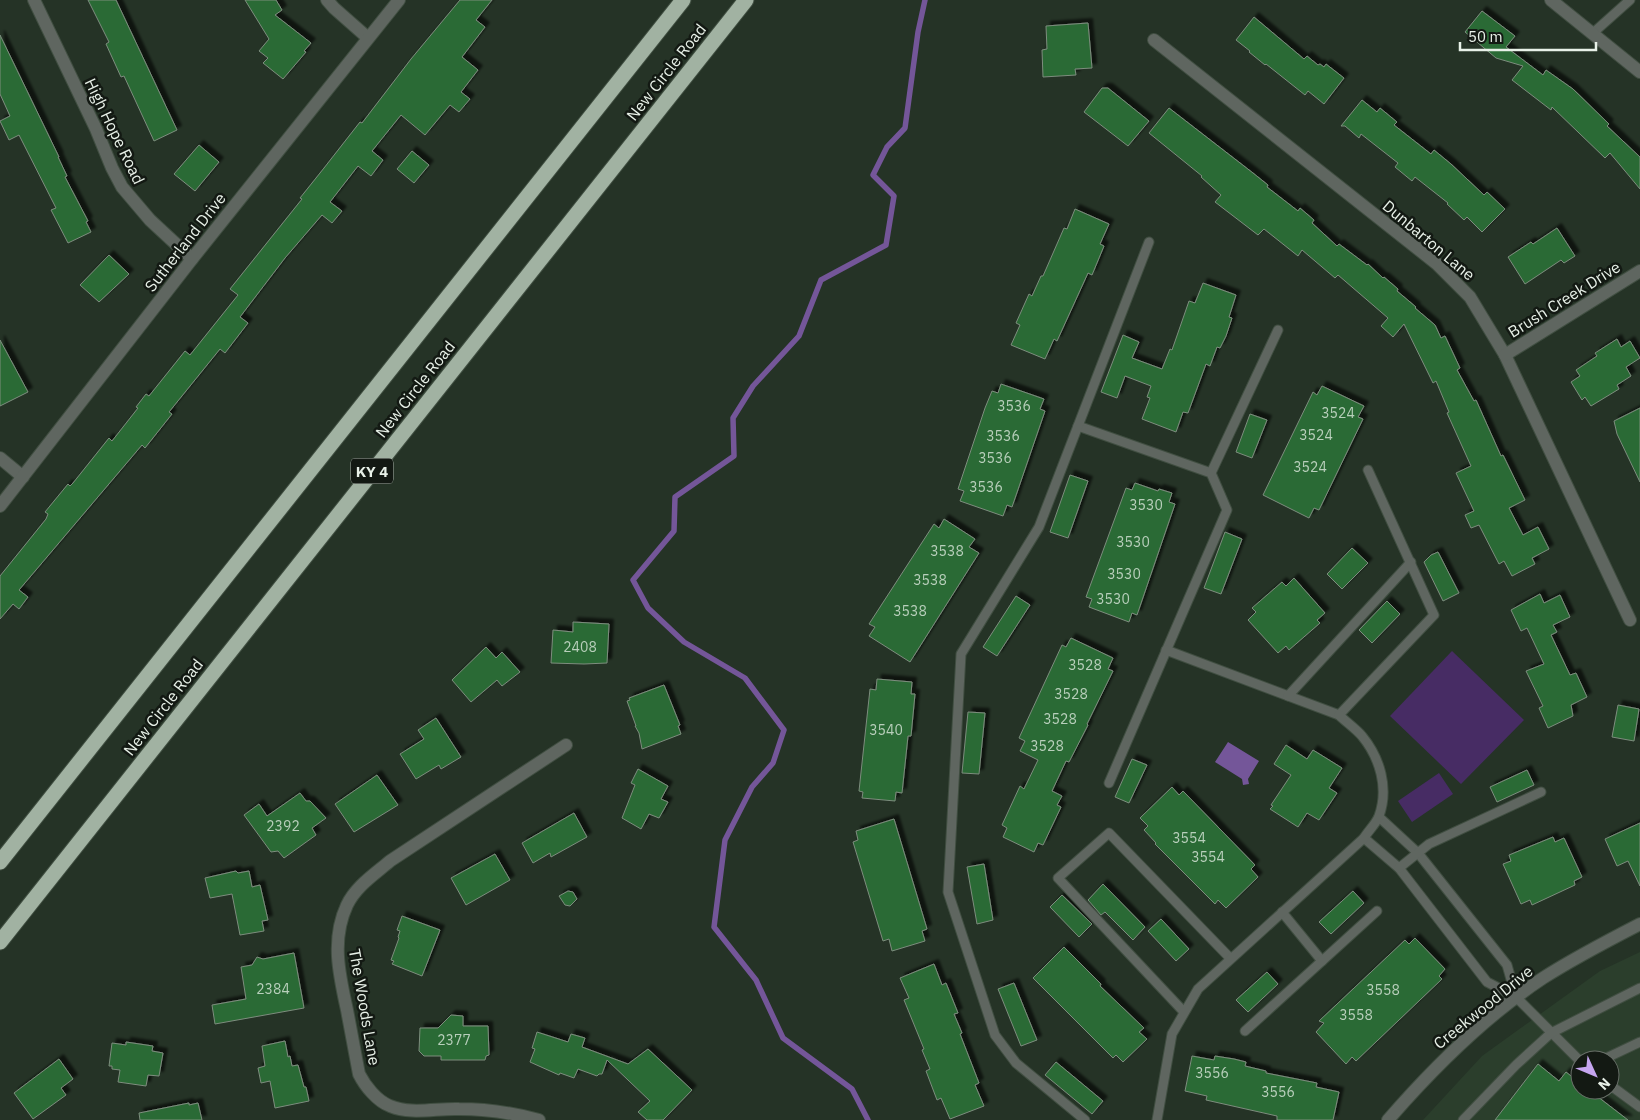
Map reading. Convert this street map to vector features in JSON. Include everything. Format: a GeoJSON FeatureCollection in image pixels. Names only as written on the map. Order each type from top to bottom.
{"type":"FeatureCollection","features":[{"type":"Feature","properties":{"kind":"highway","name":"New Circle Road"},"geometry":{"type":"LineString","coordinates":[[0,862],[683,0]]}},
{"type":"Feature","properties":{"kind":"highway","name":"New Circle Road"},"geometry":{"type":"LineString","coordinates":[[0,942],[746,0]]}},
{"type":"Feature","properties":{"kind":"street","name":"High Hope Road"},"geometry":{"type":"LineString","coordinates":[[34,0],[122,187],[150,220],[192,259]]}},
{"type":"Feature","properties":{"kind":"street"},"geometry":{"type":"LineString","coordinates":[[327,0],[368,38]]}},
{"type":"Feature","properties":{"kind":"street","name":"Sutherland Drive"},"geometry":{"type":"LineString","coordinates":[[0,506],[192,259],[399,0]]}},
{"type":"Feature","properties":{"kind":"street"},"geometry":{"type":"LineString","coordinates":[[1551,0],[1640,72]]}},
{"type":"Feature","properties":{"kind":"street","name":"Dunbarton Lane"},"geometry":{"type":"LineString","coordinates":[[1154,40],[1437,264],[1470,296],[1505,355],[1630,620]]}},
{"type":"Feature","properties":{"kind":"street","name":"Brush Creek Drive"},"geometry":{"type":"LineString","coordinates":[[1505,355],[1640,271]]}},
{"type":"Feature","properties":{"kind":"street"},"geometry":{"type":"LineString","coordinates":[[0,458],[23,477]]}},
{"type":"Feature","properties":{"kind":"street","name":"The Woods Lane"},"geometry":{"type":"LineString","coordinates":[[539,1120],[483,1110],[458,1108],[401,1109],[390,1106],[379,1099],[363,1082],[359,1074],[340,979],[337,944],[339,924],[348,903],[365,882],[390,861],[566,745]]}},
{"type":"Feature","properties":{"kind":"street","name":"Creekwood Drive"},"geometry":{"type":"LineString","coordinates":[[1388,1120],[1426,1077],[1468,1036],[1516,998],[1543,978],[1640,924]]}},
{"type":"Feature","properties":{"kind":"lane"},"geometry":{"type":"LineString","coordinates":[[1593,33],[1630,0]]}},
{"type":"Feature","properties":{"kind":"lane"},"geometry":{"type":"LineString","coordinates":[[1086,1120],[1016,1063],[996,1035],[948,892],[961,654],[1039,527],[1149,242]]}},
{"type":"Feature","properties":{"kind":"lane"},"geometry":{"type":"LineString","coordinates":[[1108,783],[1226,510],[1211,473],[1278,330]]}},
{"type":"Feature","properties":{"kind":"lane"},"geometry":{"type":"LineString","coordinates":[[1078,426],[1211,473]]}},
{"type":"Feature","properties":{"kind":"lane"},"geometry":{"type":"LineString","coordinates":[[1339,715],[1434,615],[1368,470]]}},
{"type":"Feature","properties":{"kind":"lane"},"geometry":{"type":"LineString","coordinates":[[1288,696],[1411,562]]}},
{"type":"Feature","properties":{"kind":"lane"},"geometry":{"type":"LineString","coordinates":[[1157,1120],[1172,1034],[1198,989],[1364,838],[1379,817],[1384,795],[1381,770],[1373,753],[1361,735],[1339,715],[1166,650]]}},
{"type":"Feature","properties":{"kind":"lane"},"geometry":{"type":"LineString","coordinates":[[1399,868],[1429,844],[1542,792]]}},
{"type":"Feature","properties":{"kind":"lane"},"geometry":{"type":"LineString","coordinates":[[1379,817],[1418,853],[1507,965],[1516,998]]}},
{"type":"Feature","properties":{"kind":"lane"},"geometry":{"type":"LineString","coordinates":[[1184,1012],[1058,878],[1109,833],[1230,958]]}},
{"type":"Feature","properties":{"kind":"lane"},"geometry":{"type":"LineString","coordinates":[[1364,838],[1399,868],[1487,982],[1516,998],[1570,1051]]}},
{"type":"Feature","properties":{"kind":"lane"},"geometry":{"type":"LineString","coordinates":[[1245,1031],[1377,911]]}},
{"type":"Feature","properties":{"kind":"lane"},"geometry":{"type":"LineString","coordinates":[[1282,912],[1322,961]]}},
{"type":"Feature","properties":{"kind":"lane"},"geometry":{"type":"LineString","coordinates":[[1463,1120],[1516,1065],[1551,1033],[1640,988]]}},
{"type":"Feature","properties":{"kind":"lane"},"geometry":{"type":"LineString","coordinates":[[1620,1051],[1640,1042]]}},
{"type":"Feature","properties":{"kind":"lane"},"geometry":{"type":"LineString","coordinates":[[1620,1091],[1638,1103]]}},
{"type":"Feature","properties":{"kind":"shaded area"},"geometry":{"type":"Polygon","coordinates":[[[1452,651],[1524,720],[1461,784],[1390,716],[1452,651]]]}},
{"type":"Feature","properties":{"kind":"shaded area"},"geometry":{"type":"Polygon","coordinates":[[[1228,742],[1259,761],[1248,779],[1249,784],[1243,785],[1242,779],[1215,762],[1228,742]]]}},
{"type":"Feature","properties":{"kind":"shaded area"},"geometry":{"type":"Polygon","coordinates":[[[1439,773],[1453,794],[1412,822],[1398,801],[1439,773]]]}},
{"type":"Feature","properties":{"kind":"shaded area"},"geometry":{"type":"Polygon","coordinates":[[[1640,952],[1640,1120],[1423,1120],[1482,1056],[1600,971],[1640,952]]]}},
{"type":"Feature","properties":{"kind":"building"},"geometry":{"type":"Polygon","coordinates":[[[88,0],[116,0],[177,130],[154,141],[124,76],[121,77],[106,44],[109,42],[88,0]]]}},
{"type":"Feature","properties":{"kind":"building"},"geometry":{"type":"Polygon","coordinates":[[[245,0],[276,0],[282,10],[275,15],[311,43],[304,51],[306,52],[283,79],[263,63],[268,58],[259,51],[269,39],[245,0]]]}},
{"type":"Feature","properties":{"kind":"building"},"geometry":{"type":"Polygon","coordinates":[[[460,0],[492,0],[476,20],[485,27],[462,57],[478,70],[461,92],[470,99],[459,112],[450,105],[425,135],[401,115],[372,151],[383,160],[371,176],[358,166],[330,202],[342,211],[332,223],[322,215],[285,258],[240,317],[248,323],[225,353],[220,349],[169,412],[172,414],[145,448],[142,445],[19,590],[28,597],[19,609],[13,604],[0,619],[0,576],[46,519],[48,514],[45,512],[68,484],[70,486],[73,483],[109,438],[112,441],[138,408],[136,407],[146,394],[149,396],[185,351],[190,355],[238,295],[230,289],[302,199],[300,198],[360,122],[362,123],[411,59],[460,0]]]}},
{"type":"Feature","properties":{"kind":"building"},"geometry":{"type":"Polygon","coordinates":[[[1482,11],[1515,36],[1506,47],[1543,75],[1546,70],[1573,89],[1609,124],[1607,126],[1640,157],[1640,189],[1610,153],[1605,158],[1552,107],[1551,110],[1512,80],[1523,66],[1496,58],[1465,32],[1482,11]]]}},
{"type":"Feature","properties":{"kind":"building"},"geometry":{"type":"Polygon","coordinates":[[[1254,17],[1304,59],[1307,56],[1318,65],[1320,64],[1324,67],[1326,64],[1344,78],[1324,104],[1308,91],[1305,95],[1236,40],[1254,17]]]}},
{"type":"Feature","properties":{"kind":"building"},"geometry":{"type":"Polygon","coordinates":[[[1088,23],[1092,68],[1075,69],[1076,75],[1043,77],[1042,50],[1047,49],[1046,26],[1088,23]]]}},
{"type":"Feature","properties":{"kind":"building"},"geometry":{"type":"Polygon","coordinates":[[[0,35],[59,157],[67,176],[65,177],[88,221],[86,222],[91,232],[68,243],[51,210],[56,208],[19,135],[9,140],[0,121],[10,116],[0,94],[0,35]]]}},
{"type":"Feature","properties":{"kind":"building"},"geometry":{"type":"Polygon","coordinates":[[[1102,88],[1108,88],[1149,121],[1128,146],[1084,112],[1102,88]]]}},
{"type":"Feature","properties":{"kind":"building"},"geometry":{"type":"Polygon","coordinates":[[[1362,100],[1377,112],[1380,108],[1397,122],[1394,125],[1431,154],[1434,150],[1484,195],[1487,192],[1505,209],[1482,232],[1467,217],[1464,220],[1448,203],[1415,177],[1412,181],[1395,167],[1398,163],[1361,134],[1359,138],[1345,126],[1341,126],[1362,100]]]}},
{"type":"Feature","properties":{"kind":"building"},"geometry":{"type":"Polygon","coordinates":[[[1169,108],[1253,173],[1268,185],[1267,187],[1298,211],[1300,208],[1314,220],[1312,223],[1337,246],[1339,244],[1384,277],[1435,325],[1441,338],[1445,336],[1460,368],[1457,370],[1474,401],[1476,400],[1501,456],[1503,455],[1525,500],[1509,508],[1523,535],[1538,527],[1549,549],[1532,558],[1535,564],[1512,576],[1504,561],[1499,564],[1479,525],[1471,528],[1465,515],[1474,511],[1456,473],[1471,466],[1447,413],[1449,412],[1436,381],[1433,383],[1404,324],[1393,337],[1381,326],[1388,318],[1338,275],[1335,278],[1302,250],[1298,256],[1264,229],[1258,235],[1215,202],[1221,195],[1202,176],[1149,133],[1169,108]]]}},
{"type":"Feature","properties":{"kind":"building"},"geometry":{"type":"Polygon","coordinates":[[[199,145],[219,162],[195,191],[174,174],[199,145]]]}},
{"type":"Feature","properties":{"kind":"building"},"geometry":{"type":"Polygon","coordinates":[[[412,151],[429,165],[414,183],[397,169],[412,151]]]}},
{"type":"Feature","properties":{"kind":"building"},"geometry":{"type":"Polygon","coordinates":[[[1075,209],[1109,224],[1100,244],[1104,246],[1092,275],[1088,273],[1057,341],[1054,339],[1045,359],[1011,345],[1020,325],[1016,323],[1029,294],[1032,296],[1041,276],[1043,276],[1064,228],[1067,229],[1075,209]]]}},
{"type":"Feature","properties":{"kind":"building"},"geometry":{"type":"Polygon","coordinates":[[[1557,228],[1575,256],[1564,263],[1561,260],[1525,284],[1508,257],[1531,242],[1533,244],[1557,228]]]}},
{"type":"Feature","properties":{"kind":"building"},"geometry":{"type":"Polygon","coordinates":[[[109,255],[129,274],[99,302],[80,285],[109,255]]]}},
{"type":"Feature","properties":{"kind":"building"},"geometry":{"type":"Polygon","coordinates":[[[1203,283],[1236,295],[1229,317],[1232,318],[1226,336],[1220,348],[1217,347],[1210,366],[1206,364],[1188,413],[1183,412],[1176,432],[1142,419],[1150,398],[1147,397],[1151,386],[1125,376],[1117,398],[1101,392],[1123,335],[1139,342],[1132,358],[1162,369],[1170,349],[1172,350],[1189,301],[1195,303],[1203,283]]]}},
{"type":"Feature","properties":{"kind":"building"},"geometry":{"type":"Polygon","coordinates":[[[1617,339],[1621,347],[1630,341],[1640,358],[1626,367],[1631,376],[1617,385],[1619,389],[1591,406],[1585,397],[1582,400],[1571,382],[1580,376],[1576,370],[1597,356],[1595,353],[1617,339]]]}},
{"type":"Feature","properties":{"kind":"building"},"geometry":{"type":"Polygon","coordinates":[[[0,340],[28,392],[0,406],[0,340]]]}},
{"type":"Feature","properties":{"kind":"building"},"geometry":{"type":"Polygon","coordinates":[[[1001,384],[1044,399],[1040,409],[1045,411],[1012,507],[1007,505],[1003,516],[960,501],[964,491],[958,489],[985,408],[992,391],[998,393],[1001,384]]]}},
{"type":"Feature","properties":{"kind":"building"},"geometry":{"type":"Polygon","coordinates":[[[1322,386],[1364,406],[1358,417],[1363,419],[1319,510],[1314,508],[1309,518],[1263,495],[1313,392],[1317,395],[1322,386]]]}},
{"type":"Feature","properties":{"kind":"building"},"geometry":{"type":"Polygon","coordinates":[[[1640,408],[1640,482],[1617,434],[1614,421],[1640,408]]]}},
{"type":"Feature","properties":{"kind":"building"},"geometry":{"type":"Polygon","coordinates":[[[1250,414],[1267,420],[1252,458],[1236,452],[1250,414]]]}},
{"type":"Feature","properties":{"kind":"building"},"geometry":{"type":"Polygon","coordinates":[[[1070,475],[1088,481],[1068,538],[1050,532],[1070,475]]]}},
{"type":"Feature","properties":{"kind":"building"},"geometry":{"type":"Polygon","coordinates":[[[1135,483],[1158,491],[1159,489],[1172,493],[1169,502],[1175,504],[1137,615],[1132,613],[1129,622],[1089,607],[1092,599],[1086,597],[1126,488],[1132,490],[1135,483]]]}},
{"type":"Feature","properties":{"kind":"building"},"geometry":{"type":"Polygon","coordinates":[[[944,519],[975,539],[969,547],[979,553],[910,662],[869,636],[875,627],[869,624],[934,524],[939,528],[944,519]]]}},
{"type":"Feature","properties":{"kind":"building"},"geometry":{"type":"Polygon","coordinates":[[[1225,532],[1242,539],[1221,594],[1204,588],[1225,532]]]}},
{"type":"Feature","properties":{"kind":"building"},"geometry":{"type":"Polygon","coordinates":[[[1352,548],[1368,563],[1342,589],[1327,574],[1352,548]]]}},
{"type":"Feature","properties":{"kind":"building"},"geometry":{"type":"Polygon","coordinates":[[[1438,552],[1459,593],[1443,601],[1424,562],[1431,555],[1438,552]]]}},
{"type":"Feature","properties":{"kind":"building"},"geometry":{"type":"Polygon","coordinates":[[[1294,578],[1325,613],[1317,620],[1320,623],[1289,650],[1286,646],[1278,653],[1248,620],[1256,612],[1252,608],[1282,582],[1286,586],[1294,578]]]}},
{"type":"Feature","properties":{"kind":"building"},"geometry":{"type":"Polygon","coordinates":[[[1540,594],[1544,603],[1560,595],[1570,617],[1553,625],[1557,632],[1551,635],[1570,675],[1576,673],[1587,697],[1571,705],[1573,716],[1548,728],[1539,708],[1543,706],[1526,671],[1544,664],[1527,628],[1521,631],[1511,610],[1540,594]]]}},
{"type":"Feature","properties":{"kind":"building"},"geometry":{"type":"Polygon","coordinates":[[[1016,596],[1030,605],[997,656],[983,647],[1016,596]]]}},
{"type":"Feature","properties":{"kind":"building"},"geometry":{"type":"Polygon","coordinates":[[[1387,601],[1400,614],[1372,643],[1359,630],[1387,601]]]}},
{"type":"Feature","properties":{"kind":"building"},"geometry":{"type":"Polygon","coordinates":[[[573,622],[609,624],[607,663],[551,663],[553,630],[573,632],[573,622]]]}},
{"type":"Feature","properties":{"kind":"building"},"geometry":{"type":"Polygon","coordinates":[[[1071,638],[1113,658],[1108,669],[1113,671],[1088,725],[1069,762],[1066,761],[1052,791],[1062,796],[1057,805],[1061,807],[1043,845],[1038,843],[1034,852],[1003,837],[1007,828],[1002,825],[1020,786],[1024,789],[1038,760],[1020,751],[1025,741],[1019,738],[1062,645],[1066,647],[1071,638]]]}},
{"type":"Feature","properties":{"kind":"building"},"geometry":{"type":"Polygon","coordinates":[[[486,647],[496,658],[502,652],[520,672],[502,686],[497,680],[471,702],[452,680],[486,647]]]}},
{"type":"Feature","properties":{"kind":"building"},"geometry":{"type":"Polygon","coordinates":[[[877,679],[912,682],[911,694],[915,694],[911,736],[908,736],[902,793],[896,792],[895,801],[862,798],[863,792],[859,791],[870,689],[876,690],[877,679]]]}},
{"type":"Feature","properties":{"kind":"building"},"geometry":{"type":"Polygon","coordinates":[[[664,685],[680,725],[678,726],[681,734],[642,749],[639,733],[627,701],[630,700],[629,698],[664,685]]]}},
{"type":"Feature","properties":{"kind":"building"},"geometry":{"type":"Polygon","coordinates":[[[1618,705],[1639,709],[1634,741],[1612,737],[1618,705]]]}},
{"type":"Feature","properties":{"kind":"building"},"geometry":{"type":"Polygon","coordinates":[[[968,712],[985,713],[979,774],[962,773],[968,712]]]}},
{"type":"Feature","properties":{"kind":"building"},"geometry":{"type":"Polygon","coordinates":[[[436,718],[461,757],[441,769],[439,765],[416,779],[400,754],[424,739],[418,730],[436,718]]]}},
{"type":"Feature","properties":{"kind":"building"},"geometry":{"type":"Polygon","coordinates":[[[1286,745],[1307,759],[1313,750],[1342,768],[1329,788],[1337,793],[1319,820],[1307,813],[1298,827],[1270,809],[1291,775],[1274,764],[1286,745]]]}},
{"type":"Feature","properties":{"kind":"building"},"geometry":{"type":"Polygon","coordinates":[[[1132,759],[1147,765],[1129,803],[1115,797],[1132,759]]]}},
{"type":"Feature","properties":{"kind":"building"},"geometry":{"type":"Polygon","coordinates":[[[638,769],[668,786],[661,799],[668,802],[659,818],[649,814],[641,829],[622,818],[635,785],[631,783],[638,769]]]}},
{"type":"Feature","properties":{"kind":"building"},"geometry":{"type":"Polygon","coordinates":[[[1527,770],[1534,785],[1497,802],[1490,787],[1527,770]]]}},
{"type":"Feature","properties":{"kind":"building"},"geometry":{"type":"Polygon","coordinates":[[[377,775],[398,805],[354,832],[335,804],[377,775]]]}},
{"type":"Feature","properties":{"kind":"building"},"geometry":{"type":"Polygon","coordinates":[[[1172,787],[1179,795],[1183,791],[1255,865],[1251,869],[1258,877],[1226,908],[1218,900],[1215,904],[1155,844],[1144,830],[1148,826],[1140,818],[1172,787]]]}},
{"type":"Feature","properties":{"kind":"building"},"geometry":{"type":"Polygon","coordinates":[[[300,793],[306,801],[310,801],[326,818],[312,828],[316,835],[284,858],[278,851],[271,852],[244,815],[259,804],[267,816],[300,793]]]}},
{"type":"Feature","properties":{"kind":"building"},"geometry":{"type":"Polygon","coordinates":[[[574,813],[587,837],[551,857],[550,853],[533,863],[522,843],[574,813]]]}},
{"type":"Feature","properties":{"kind":"building"},"geometry":{"type":"Polygon","coordinates":[[[894,819],[927,929],[922,931],[925,941],[892,951],[889,939],[883,941],[853,842],[858,840],[856,831],[894,819]]]}},
{"type":"Feature","properties":{"kind":"building"},"geometry":{"type":"Polygon","coordinates":[[[1640,823],[1640,886],[1628,861],[1617,866],[1605,839],[1640,823]]]}},
{"type":"Feature","properties":{"kind":"building"},"geometry":{"type":"Polygon","coordinates":[[[1553,837],[1555,842],[1564,838],[1582,877],[1574,881],[1575,885],[1532,905],[1530,900],[1521,904],[1503,864],[1511,861],[1509,855],[1553,837]]]}},
{"type":"Feature","properties":{"kind":"building"},"geometry":{"type":"Polygon","coordinates":[[[495,854],[510,880],[466,905],[451,878],[495,854]]]}},
{"type":"Feature","properties":{"kind":"building"},"geometry":{"type":"Polygon","coordinates":[[[984,864],[993,920],[977,924],[967,867],[984,864]]]}},
{"type":"Feature","properties":{"kind":"building"},"geometry":{"type":"Polygon","coordinates":[[[236,871],[238,873],[249,871],[252,887],[260,885],[268,920],[262,921],[264,931],[240,935],[232,894],[210,898],[205,878],[236,871]]]}},
{"type":"Feature","properties":{"kind":"building"},"geometry":{"type":"Polygon","coordinates":[[[1103,884],[1145,927],[1133,940],[1105,912],[1101,915],[1088,900],[1103,884]]]}},
{"type":"Feature","properties":{"kind":"building"},"geometry":{"type":"Polygon","coordinates":[[[568,891],[573,892],[577,899],[570,906],[565,905],[559,896],[568,891]]]}},
{"type":"Feature","properties":{"kind":"building"},"geometry":{"type":"Polygon","coordinates":[[[1353,891],[1364,903],[1331,934],[1319,922],[1353,891]]]}},
{"type":"Feature","properties":{"kind":"building"},"geometry":{"type":"Polygon","coordinates":[[[1062,895],[1092,924],[1079,937],[1050,907],[1062,895]]]}},
{"type":"Feature","properties":{"kind":"building"},"geometry":{"type":"Polygon","coordinates":[[[402,916],[440,930],[422,976],[392,964],[394,961],[391,960],[399,938],[400,931],[397,930],[402,916]]]}},
{"type":"Feature","properties":{"kind":"building"},"geometry":{"type":"Polygon","coordinates":[[[1161,919],[1189,949],[1176,961],[1148,931],[1161,919]]]}},
{"type":"Feature","properties":{"kind":"building"},"geometry":{"type":"Polygon","coordinates":[[[1415,938],[1445,969],[1439,976],[1442,979],[1356,1061],[1352,1057],[1346,1064],[1316,1032],[1324,1023],[1319,1021],[1405,940],[1409,944],[1415,938]]]}},
{"type":"Feature","properties":{"kind":"building"},"geometry":{"type":"Polygon","coordinates":[[[1064,947],[1101,984],[1100,986],[1144,1028],[1139,1032],[1147,1039],[1123,1062],[1116,1055],[1113,1058],[1033,978],[1064,947]]]}},
{"type":"Feature","properties":{"kind":"building"},"geometry":{"type":"Polygon","coordinates":[[[294,953],[304,1008],[215,1024],[212,1005],[246,999],[241,967],[252,965],[257,957],[263,959],[294,953]]]}},
{"type":"Feature","properties":{"kind":"building"},"geometry":{"type":"Polygon","coordinates":[[[934,964],[942,985],[946,983],[958,1013],[954,1014],[979,1083],[975,1085],[984,1106],[950,1119],[941,1098],[937,1100],[926,1071],[930,1069],[904,1000],[909,998],[900,978],[934,964]]]}},
{"type":"Feature","properties":{"kind":"building"},"geometry":{"type":"Polygon","coordinates":[[[1267,972],[1278,984],[1248,1012],[1236,1000],[1267,972]]]}},
{"type":"Feature","properties":{"kind":"building"},"geometry":{"type":"Polygon","coordinates":[[[1014,983],[1037,1040],[1021,1046],[998,989],[1014,983]]]}},
{"type":"Feature","properties":{"kind":"building"},"geometry":{"type":"Polygon","coordinates":[[[451,1015],[463,1016],[463,1026],[488,1026],[489,1055],[486,1056],[485,1060],[441,1060],[441,1056],[424,1056],[419,1051],[420,1028],[438,1028],[451,1015]]]}},
{"type":"Feature","properties":{"kind":"building"},"geometry":{"type":"Polygon","coordinates":[[[537,1032],[568,1042],[571,1034],[585,1038],[582,1047],[628,1064],[648,1049],[692,1090],[663,1120],[647,1120],[638,1112],[650,1101],[607,1060],[602,1074],[597,1076],[578,1069],[574,1078],[560,1073],[559,1075],[530,1062],[535,1049],[532,1048],[537,1032]]]}},
{"type":"Feature","properties":{"kind":"building"},"geometry":{"type":"Polygon","coordinates":[[[285,1041],[292,1066],[298,1065],[309,1101],[275,1108],[270,1081],[261,1083],[258,1068],[265,1066],[262,1046],[285,1041]]]}},
{"type":"Feature","properties":{"kind":"building"},"geometry":{"type":"Polygon","coordinates":[[[126,1042],[153,1046],[152,1051],[163,1053],[159,1076],[148,1075],[146,1086],[118,1082],[120,1070],[112,1069],[112,1066],[109,1066],[112,1043],[126,1045],[126,1042]]]}},
{"type":"Feature","properties":{"kind":"building"},"geometry":{"type":"Polygon","coordinates":[[[1192,1056],[1214,1060],[1215,1056],[1234,1059],[1246,1062],[1245,1066],[1266,1071],[1266,1073],[1317,1083],[1316,1087],[1339,1092],[1333,1120],[1277,1120],[1277,1116],[1206,1100],[1207,1096],[1185,1091],[1192,1056]]]}},
{"type":"Feature","properties":{"kind":"building"},"geometry":{"type":"Polygon","coordinates":[[[59,1059],[73,1079],[61,1088],[66,1095],[33,1119],[14,1093],[59,1059]]]}},
{"type":"Feature","properties":{"kind":"building"},"geometry":{"type":"Polygon","coordinates":[[[1056,1062],[1103,1101],[1092,1114],[1045,1075],[1056,1062]]]}},
{"type":"Feature","properties":{"kind":"building"},"geometry":{"type":"Polygon","coordinates":[[[1538,1064],[1559,1081],[1566,1072],[1570,1075],[1570,1100],[1602,1100],[1628,1120],[1495,1120],[1538,1064]]]}},
{"type":"Feature","properties":{"kind":"building"},"geometry":{"type":"Polygon","coordinates":[[[189,1103],[189,1105],[198,1103],[202,1120],[140,1120],[139,1113],[189,1103]]]}},
{"type":"Feature","properties":{"kind":"waterway"},"geometry":{"type":"LineString","coordinates":[[868,1120],[852,1089],[783,1038],[756,980],[714,927],[725,840],[752,787],[773,763],[784,730],[745,678],[684,642],[648,608],[633,580],[674,531],[675,497],[734,456],[733,418],[753,386],[799,336],[821,280],[886,245],[894,196],[873,175],[887,147],[905,128],[918,32],[925,0]]}}]}
